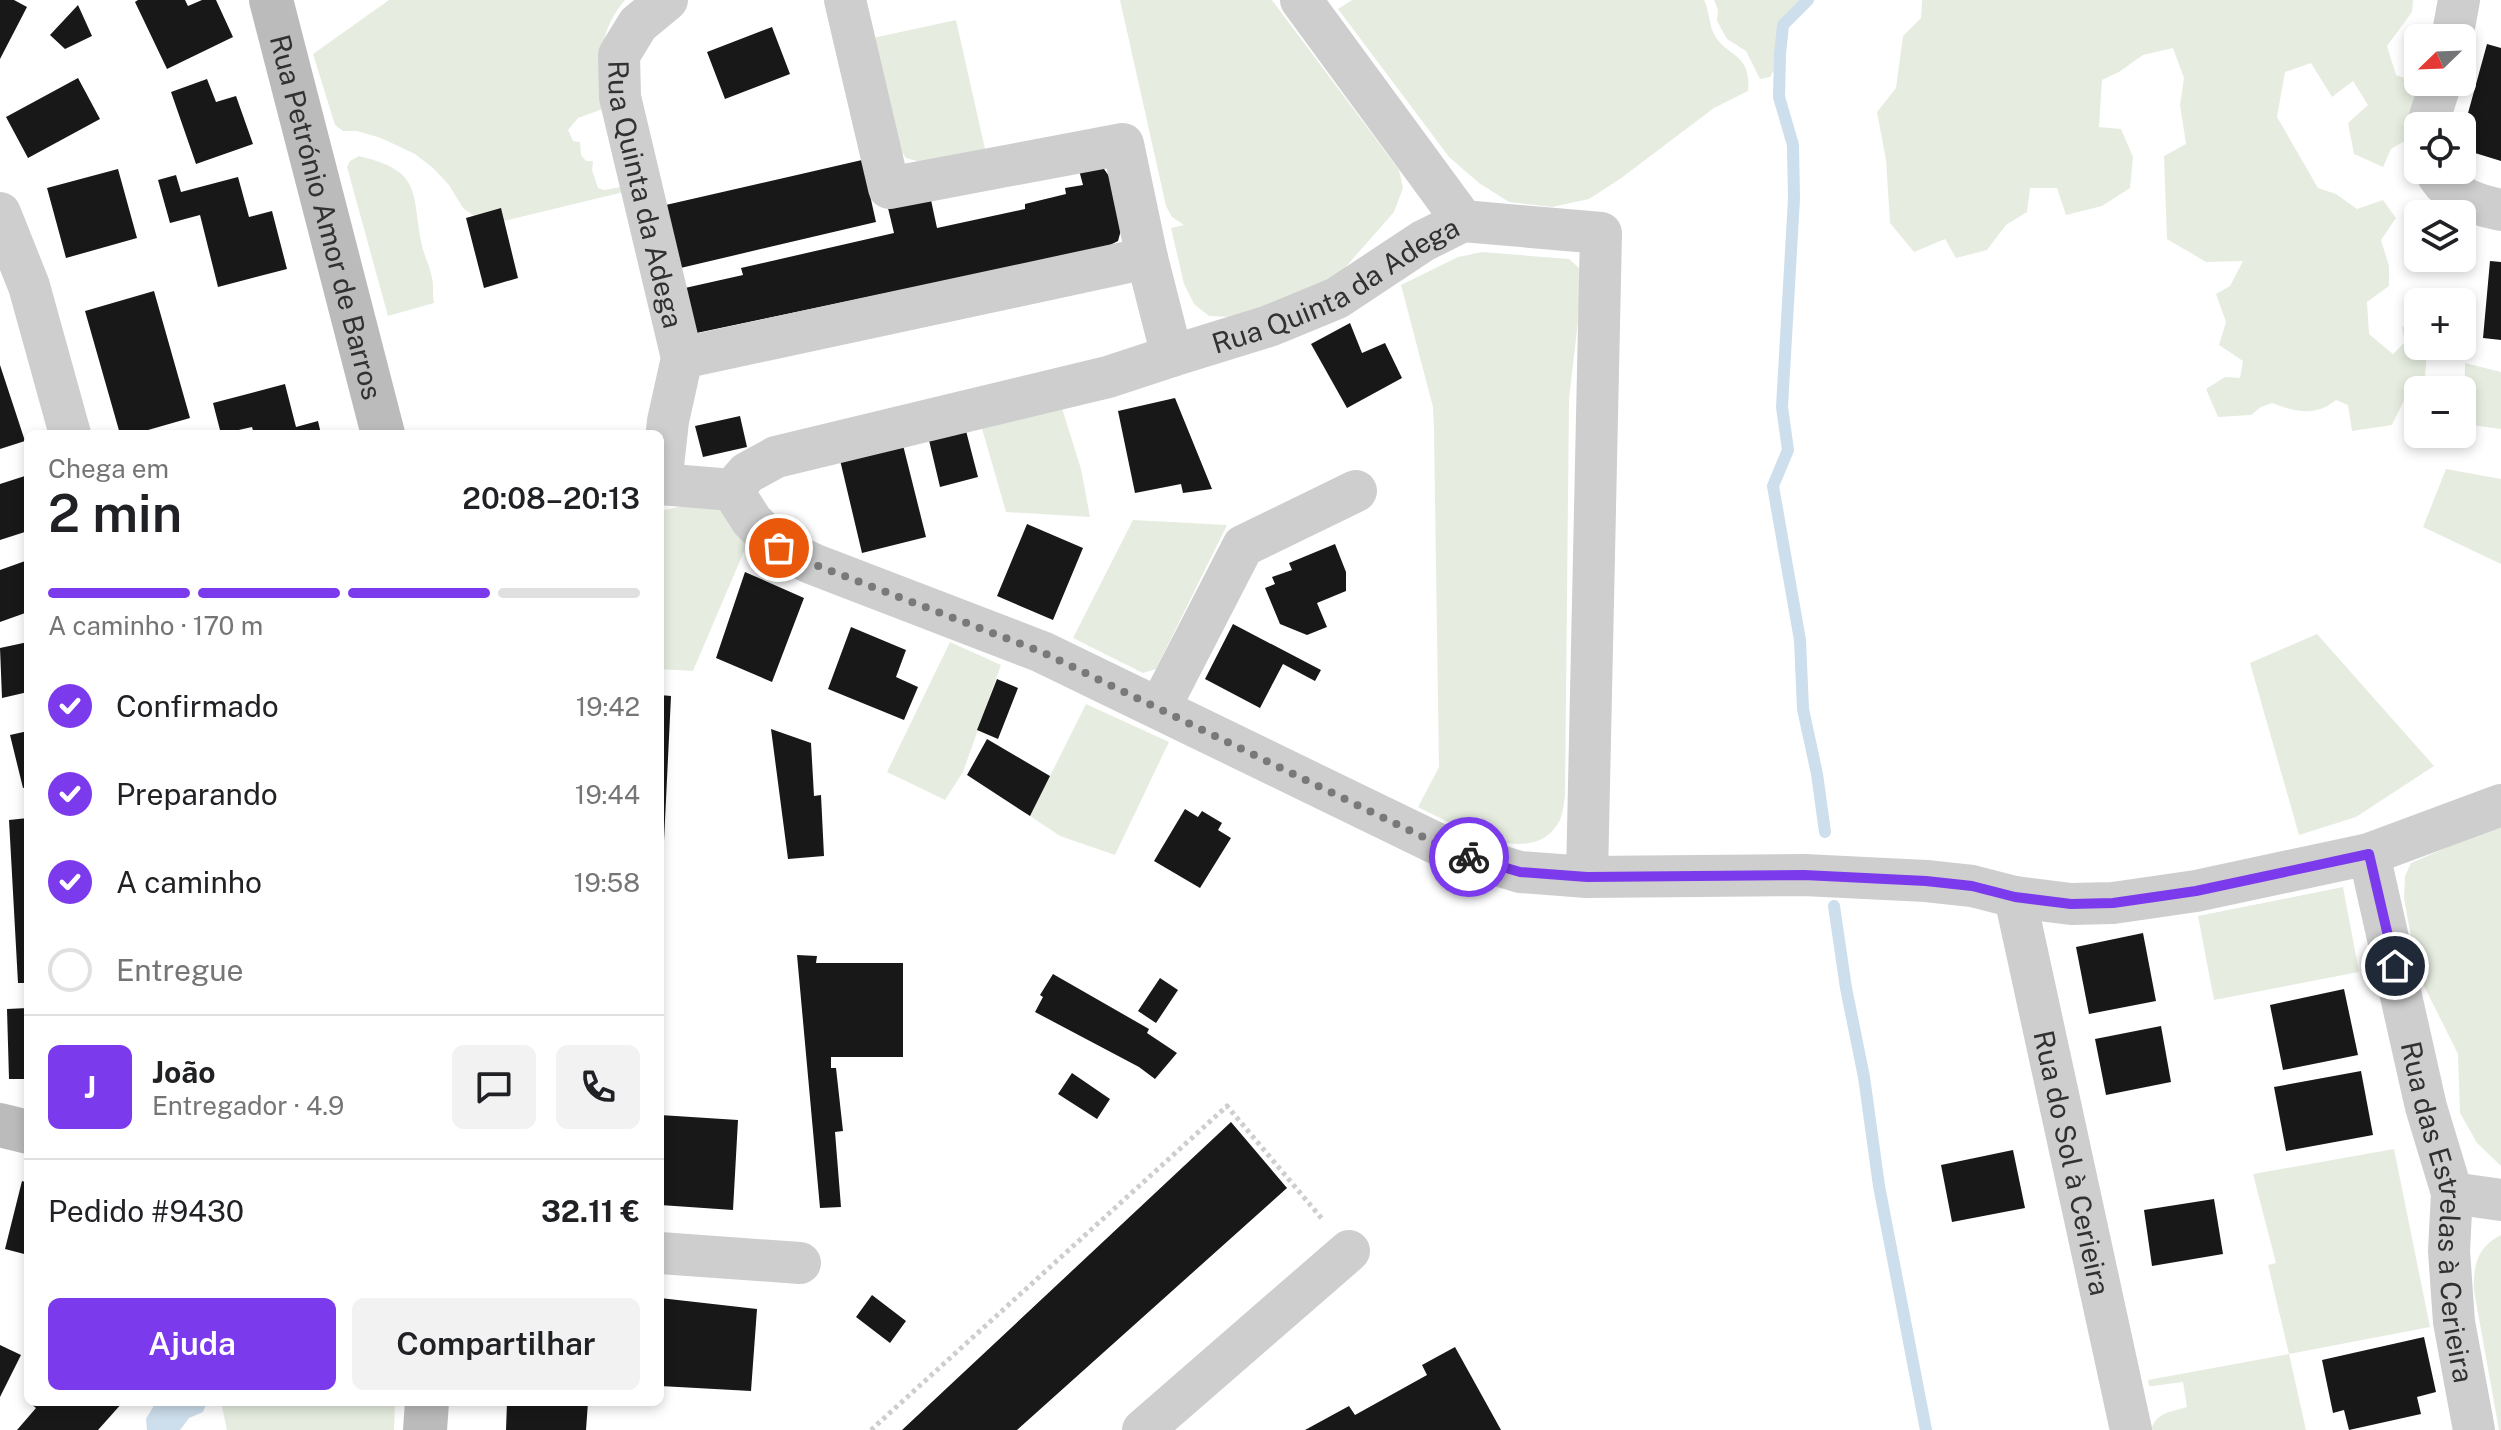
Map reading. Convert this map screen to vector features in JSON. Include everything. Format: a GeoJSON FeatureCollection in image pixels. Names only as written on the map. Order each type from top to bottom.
{"type":"FeatureCollection","features":[{"type":"Feature","properties":{"kind":"street","name":"Rua Petrónio Amor de Barros"},"geometry":{"type":"LineString","coordinates":[[271,0],[382,430]]}},
{"type":"Feature","properties":{"kind":"street","name":"Rua Quinta da Adega"},"geometry":{"type":"LineString","coordinates":[[667,0],[638,24],[619,55],[620,97],[682,358]]}},
{"type":"Feature","properties":{"kind":"street","name":"Rua Quinta da Adega"},"geometry":{"type":"LineString","coordinates":[[845,0],[889,188],[1123,144],[1172,356]]}},
{"type":"Feature","properties":{"kind":"street","name":"Rua Quinta da Adega"},"geometry":{"type":"LineString","coordinates":[[732,490],[747,473],[776,457],[1108,377],[1269,326],[1337,298],[1423,241],[1463,221],[1301,0]]}},
{"type":"Feature","properties":{"kind":"street"},"geometry":{"type":"LineString","coordinates":[[2455,24],[2459,0]]}},
{"type":"Feature","properties":{"kind":"street"},"geometry":{"type":"LineString","coordinates":[[2446,184],[2452,191],[2480,205],[2501,210]]}},
{"type":"Feature","properties":{"kind":"street"},"geometry":{"type":"LineString","coordinates":[[0,213],[29,286],[69,430]]}},
{"type":"Feature","properties":{"kind":"street"},"geometry":{"type":"LineString","coordinates":[[1463,221],[1601,233],[1587,877]]}},
{"type":"Feature","properties":{"kind":"street"},"geometry":{"type":"LineString","coordinates":[[664,452],[682,358],[1147,258]]}},
{"type":"Feature","properties":{"kind":"street"},"geometry":{"type":"LineString","coordinates":[[664,484],[732,490],[752,521],[779,548],[1042,652],[1454,852],[1520,872],[1587,877],[1804,875],[1926,881],[2071,904],[2113,903],[2196,891],[2369,854],[2501,805]]}},
{"type":"Feature","properties":{"kind":"street"},"geometry":{"type":"LineString","coordinates":[[1160,707],[1243,546],[1356,491]]}},
{"type":"Feature","properties":{"kind":"street","name":"Rua das Estrelas à Cerieira"},"geometry":{"type":"LineString","coordinates":[[2369,854],[2426,1107],[2452,1193],[2449,1251],[2454,1322],[2474,1430]]}},
{"type":"Feature","properties":{"kind":"street","name":"Rua do Sol à Cerieira"},"geometry":{"type":"LineString","coordinates":[[2015,897],[2131,1430]]}},
{"type":"Feature","properties":{"kind":"street"},"geometry":{"type":"LineString","coordinates":[[0,1125],[24,1131]]}},
{"type":"Feature","properties":{"kind":"street"},"geometry":{"type":"LineString","coordinates":[[2452,1193],[2501,1200]]}},
{"type":"Feature","properties":{"kind":"street"},"geometry":{"type":"LineString","coordinates":[[1143,1430],[1349,1251]]}},
{"type":"Feature","properties":{"kind":"street"},"geometry":{"type":"LineString","coordinates":[[664,1253],[800,1263]]}},
{"type":"Feature","properties":{"kind":"street"},"geometry":{"type":"LineString","coordinates":[[425,1430],[427,1406]]}},
{"type":"Feature","properties":{"kind":"path"},"geometry":{"type":"LineString","coordinates":[[871,1430],[1227,1106],[1349,1251]]}},
{"type":"Feature","properties":{"kind":"shaded area"},"geometry":{"type":"Polygon","coordinates":[[[389,0],[625,0],[609,26],[603,51],[608,107],[578,118],[568,130],[573,141],[580,142],[581,155],[586,161],[593,161],[592,170],[598,188],[621,187],[628,191],[504,221],[474,216],[463,208],[449,185],[433,168],[415,154],[381,138],[357,131],[343,131],[335,125],[313,54],[389,0]]]}},
{"type":"Feature","properties":{"kind":"shaded area"},"geometry":{"type":"Polygon","coordinates":[[[1120,0],[1272,0],[1399,170],[1403,188],[1394,212],[1336,278],[1317,293],[1232,317],[1209,316],[1194,304],[1184,284],[1171,228],[1184,225],[1172,217],[1166,206],[1120,0]]]}},
{"type":"Feature","properties":{"kind":"shaded area"},"geometry":{"type":"Polygon","coordinates":[[[1352,0],[1704,0],[1713,32],[1746,69],[1748,91],[1714,108],[1589,199],[1552,207],[1509,202],[1479,183],[1449,157],[1338,9],[1352,0]]]}},
{"type":"Feature","properties":{"kind":"shaded area"},"geometry":{"type":"Polygon","coordinates":[[[1714,0],[1808,0],[1783,25],[1779,67],[1770,77],[1760,79],[1746,51],[1727,39],[1717,21],[1718,10],[1714,0]]]}},
{"type":"Feature","properties":{"kind":"shaded area"},"geometry":{"type":"Polygon","coordinates":[[[1922,0],[2413,0],[2412,12],[2387,46],[2396,75],[2404,78],[2404,96],[2419,96],[2415,112],[2404,112],[2404,141],[2391,149],[2383,167],[2354,154],[2348,123],[2368,105],[2353,81],[2332,97],[2311,63],[2285,72],[2277,117],[2318,188],[2336,194],[2357,209],[2383,200],[2396,218],[2381,240],[2389,266],[2389,286],[2367,302],[2369,334],[2393,354],[2404,343],[2404,360],[2426,360],[2425,376],[2404,376],[2404,400],[2392,425],[2352,431],[2348,405],[2336,400],[2313,411],[2289,409],[2272,403],[2251,415],[2218,417],[2206,389],[2225,377],[2240,378],[2243,361],[2219,345],[2226,322],[2216,294],[2230,286],[2243,261],[2206,262],[2167,239],[2164,156],[2186,144],[2180,105],[2184,78],[2173,48],[2143,55],[2102,80],[2099,127],[2121,129],[2133,157],[2130,188],[2102,206],[2066,215],[2057,188],[2030,188],[2027,212],[2006,225],[1987,250],[1956,258],[1945,239],[1914,252],[1890,223],[1886,160],[1877,112],[1896,88],[1903,36],[1921,18],[1922,0]]]}},
{"type":"Feature","properties":{"kind":"shaded area"},"geometry":{"type":"Polygon","coordinates":[[[956,20],[985,149],[924,163],[906,158],[896,144],[873,38],[956,20]]]}},
{"type":"Feature","properties":{"kind":"shaded area"},"geometry":{"type":"Polygon","coordinates":[[[359,156],[393,168],[410,184],[422,246],[431,273],[434,303],[388,316],[347,167],[359,156]]]}},
{"type":"Feature","properties":{"kind":"shaded area"},"geometry":{"type":"Polygon","coordinates":[[[1482,252],[1569,259],[1579,268],[1582,287],[1569,399],[1565,795],[1560,820],[1548,835],[1531,843],[1512,844],[1492,840],[1418,807],[1439,767],[1434,431],[1433,407],[1401,285],[1458,257],[1482,252]]]}},
{"type":"Feature","properties":{"kind":"shaded area"},"geometry":{"type":"Polygon","coordinates":[[[2465,363],[2501,372],[2501,429],[2476,426],[2476,376],[2465,376],[2465,363]]]}},
{"type":"Feature","properties":{"kind":"shaded area"},"geometry":{"type":"Polygon","coordinates":[[[1061,405],[1081,469],[1090,517],[1006,512],[981,425],[1061,405]]]}},
{"type":"Feature","properties":{"kind":"shaded area"},"geometry":{"type":"Polygon","coordinates":[[[2446,469],[2501,479],[2501,564],[2423,527],[2446,469]]]}},
{"type":"Feature","properties":{"kind":"shaded area"},"geometry":{"type":"Polygon","coordinates":[[[687,505],[717,509],[734,521],[747,539],[693,671],[664,669],[664,510],[687,505]]]}},
{"type":"Feature","properties":{"kind":"shaded area"},"geometry":{"type":"Polygon","coordinates":[[[1133,520],[1227,525],[1156,669],[1143,673],[1073,638],[1133,520]]]}},
{"type":"Feature","properties":{"kind":"shaded area"},"geometry":{"type":"Polygon","coordinates":[[[2317,634],[2434,766],[2356,817],[2299,835],[2250,663],[2317,634]]]}},
{"type":"Feature","properties":{"kind":"shaded area"},"geometry":{"type":"Polygon","coordinates":[[[950,642],[1001,665],[963,772],[945,800],[887,772],[950,642]]]}},
{"type":"Feature","properties":{"kind":"shaded area"},"geometry":{"type":"Polygon","coordinates":[[[1086,704],[1169,742],[1115,855],[1060,836],[1030,816],[1086,704]]]}},
{"type":"Feature","properties":{"kind":"shaded area"},"geometry":{"type":"Polygon","coordinates":[[[2501,824],[2501,1166],[2477,1143],[2460,1113],[2458,1054],[2422,982],[2404,898],[2405,876],[2411,863],[2501,824]]]}},
{"type":"Feature","properties":{"kind":"shaded area"},"geometry":{"type":"Polygon","coordinates":[[[2343,887],[2359,972],[2214,1000],[2198,916],[2343,887]]]}},
{"type":"Feature","properties":{"kind":"shaded area"},"geometry":{"type":"Polygon","coordinates":[[[2394,1149],[2430,1327],[2289,1354],[2268,1265],[2276,1263],[2253,1174],[2394,1149]]]}},
{"type":"Feature","properties":{"kind":"shaded area"},"geometry":{"type":"Polygon","coordinates":[[[2501,1235],[2499,1430],[2474,1282],[2482,1251],[2501,1235]]]}},
{"type":"Feature","properties":{"kind":"shaded area"},"geometry":{"type":"Polygon","coordinates":[[[2289,1354],[2306,1430],[2151,1430],[2160,1416],[2187,1407],[2183,1382],[2149,1386],[2148,1380],[2289,1354]]]}},
{"type":"Feature","properties":{"kind":"shaded area"},"geometry":{"type":"Polygon","coordinates":[[[222,1406],[395,1406],[394,1430],[227,1430],[222,1406]]]}},
{"type":"Feature","properties":{"kind":"water"},"geometry":{"type":"Polygon","coordinates":[[[154,1406],[205,1406],[203,1412],[189,1418],[180,1430],[147,1430],[146,1419],[154,1406]]]}},
{"type":"Feature","properties":{"kind":"building"},"geometry":{"type":"Polygon","coordinates":[[[0,0],[14,0],[27,7],[0,59],[0,0]]]}},
{"type":"Feature","properties":{"kind":"building"},"geometry":{"type":"Polygon","coordinates":[[[185,0],[188,6],[202,0],[216,0],[233,37],[167,69],[135,2],[185,0]]]}},
{"type":"Feature","properties":{"kind":"building"},"geometry":{"type":"Polygon","coordinates":[[[78,5],[92,36],[65,49],[50,35],[78,5]]]}},
{"type":"Feature","properties":{"kind":"building"},"geometry":{"type":"Polygon","coordinates":[[[772,27],[790,74],[725,99],[707,52],[772,27]]]}},
{"type":"Feature","properties":{"kind":"building"},"geometry":{"type":"Polygon","coordinates":[[[2487,44],[2501,48],[2501,161],[2476,153],[2476,112],[2468,112],[2473,96],[2476,96],[2476,84],[2487,44]]]}},
{"type":"Feature","properties":{"kind":"building"},"geometry":{"type":"Polygon","coordinates":[[[78,78],[100,119],[28,158],[6,117],[78,78]]]}},
{"type":"Feature","properties":{"kind":"building"},"geometry":{"type":"Polygon","coordinates":[[[207,79],[216,102],[236,96],[253,144],[196,164],[171,92],[207,79]]]}},
{"type":"Feature","properties":{"kind":"building"},"geometry":{"type":"Polygon","coordinates":[[[862,160],[876,222],[672,270],[657,207],[862,160]]]}},
{"type":"Feature","properties":{"kind":"building"},"geometry":{"type":"Polygon","coordinates":[[[118,169],[137,238],[66,258],[47,188],[118,169]]]}},
{"type":"Feature","properties":{"kind":"building"},"geometry":{"type":"Polygon","coordinates":[[[1104,169],[1111,179],[1121,230],[1118,241],[1106,247],[687,335],[676,290],[743,275],[741,268],[894,233],[888,208],[931,200],[937,228],[1025,209],[1025,204],[1066,194],[1065,188],[1083,185],[1079,170],[1104,169]]]}},
{"type":"Feature","properties":{"kind":"building"},"geometry":{"type":"Polygon","coordinates":[[[176,175],[181,192],[238,177],[249,217],[272,211],[287,269],[218,287],[200,215],[170,223],[158,180],[176,175]]]}},
{"type":"Feature","properties":{"kind":"building"},"geometry":{"type":"Polygon","coordinates":[[[501,208],[518,278],[484,288],[466,218],[501,208]]]}},
{"type":"Feature","properties":{"kind":"building"},"geometry":{"type":"Polygon","coordinates":[[[2490,261],[2501,262],[2501,340],[2483,338],[2490,261]]]}},
{"type":"Feature","properties":{"kind":"building"},"geometry":{"type":"Polygon","coordinates":[[[154,291],[190,418],[148,430],[119,430],[85,311],[154,291]]]}},
{"type":"Feature","properties":{"kind":"building"},"geometry":{"type":"Polygon","coordinates":[[[1350,323],[1362,353],[1385,343],[1402,378],[1347,408],[1311,344],[1350,323]]]}},
{"type":"Feature","properties":{"kind":"building"},"geometry":{"type":"Polygon","coordinates":[[[0,365],[24,441],[0,449],[0,365]]]}},
{"type":"Feature","properties":{"kind":"building"},"geometry":{"type":"Polygon","coordinates":[[[285,384],[296,427],[318,421],[320,430],[253,430],[252,427],[220,430],[213,403],[285,384]]]}},
{"type":"Feature","properties":{"kind":"building"},"geometry":{"type":"Polygon","coordinates":[[[1175,398],[1212,489],[1183,493],[1181,484],[1135,493],[1118,411],[1175,398]]]}},
{"type":"Feature","properties":{"kind":"building"},"geometry":{"type":"Polygon","coordinates":[[[740,416],[747,447],[703,457],[695,426],[740,416]]]}},
{"type":"Feature","properties":{"kind":"building"},"geometry":{"type":"Polygon","coordinates":[[[965,427],[978,477],[940,487],[928,436],[965,427]]]}},
{"type":"Feature","properties":{"kind":"building"},"geometry":{"type":"Polygon","coordinates":[[[903,445],[926,537],[862,553],[840,460],[903,445]]]}},
{"type":"Feature","properties":{"kind":"building"},"geometry":{"type":"Polygon","coordinates":[[[24,476],[24,532],[0,540],[0,484],[24,476]]]}},
{"type":"Feature","properties":{"kind":"building"},"geometry":{"type":"Polygon","coordinates":[[[1027,524],[1083,548],[1053,620],[997,596],[1027,524]]]}},
{"type":"Feature","properties":{"kind":"building"},"geometry":{"type":"Polygon","coordinates":[[[1335,544],[1346,572],[1346,591],[1317,603],[1327,627],[1307,635],[1280,624],[1265,588],[1275,584],[1272,577],[1292,570],[1289,563],[1335,544]]]}},
{"type":"Feature","properties":{"kind":"building"},"geometry":{"type":"Polygon","coordinates":[[[24,561],[24,613],[0,622],[0,570],[24,561]]]}},
{"type":"Feature","properties":{"kind":"building"},"geometry":{"type":"Polygon","coordinates":[[[745,572],[804,598],[772,682],[716,658],[745,572]]]}},
{"type":"Feature","properties":{"kind":"building"},"geometry":{"type":"Polygon","coordinates":[[[1233,624],[1321,670],[1315,681],[1283,664],[1260,708],[1205,679],[1233,624]]]}},
{"type":"Feature","properties":{"kind":"building"},"geometry":{"type":"Polygon","coordinates":[[[851,627],[906,650],[896,677],[918,687],[904,720],[828,689],[851,627]]]}},
{"type":"Feature","properties":{"kind":"building"},"geometry":{"type":"Polygon","coordinates":[[[24,643],[24,693],[2,698],[0,648],[24,643]]]}},
{"type":"Feature","properties":{"kind":"building"},"geometry":{"type":"Polygon","coordinates":[[[997,679],[1018,688],[998,739],[977,730],[997,679]]]}},
{"type":"Feature","properties":{"kind":"building"},"geometry":{"type":"Polygon","coordinates":[[[664,695],[671,696],[664,841],[664,695]]]}},
{"type":"Feature","properties":{"kind":"building"},"geometry":{"type":"Polygon","coordinates":[[[771,729],[811,743],[814,796],[821,795],[824,856],[788,859],[771,729]]]}},
{"type":"Feature","properties":{"kind":"building"},"geometry":{"type":"Polygon","coordinates":[[[24,732],[24,788],[23,788],[10,735],[24,732]]]}},
{"type":"Feature","properties":{"kind":"building"},"geometry":{"type":"Polygon","coordinates":[[[987,739],[1050,776],[1030,816],[967,775],[987,739]]]}},
{"type":"Feature","properties":{"kind":"building"},"geometry":{"type":"Polygon","coordinates":[[[1185,809],[1198,817],[1202,811],[1222,823],[1218,830],[1231,838],[1200,888],[1154,861],[1185,809]]]}},
{"type":"Feature","properties":{"kind":"building"},"geometry":{"type":"Polygon","coordinates":[[[24,818],[24,983],[18,983],[9,820],[24,818]]]}},
{"type":"Feature","properties":{"kind":"building"},"geometry":{"type":"Polygon","coordinates":[[[2143,933],[2156,1001],[2089,1014],[2076,947],[2143,933]]]}},
{"type":"Feature","properties":{"kind":"building"},"geometry":{"type":"Polygon","coordinates":[[[797,955],[817,956],[816,963],[903,963],[903,1057],[831,1057],[831,1068],[836,1068],[843,1131],[835,1132],[841,1207],[820,1208],[797,955]]]}},
{"type":"Feature","properties":{"kind":"building"},"geometry":{"type":"Polygon","coordinates":[[[1053,974],[1149,1029],[1147,1033],[1177,1053],[1155,1079],[1139,1067],[1035,1012],[1043,997],[1040,995],[1053,974]]]}},
{"type":"Feature","properties":{"kind":"building"},"geometry":{"type":"Polygon","coordinates":[[[1160,978],[1178,990],[1156,1023],[1138,1011],[1160,978]]]}},
{"type":"Feature","properties":{"kind":"building"},"geometry":{"type":"Polygon","coordinates":[[[2344,989],[2358,1055],[2283,1070],[2270,1005],[2344,989]]]}},
{"type":"Feature","properties":{"kind":"building"},"geometry":{"type":"Polygon","coordinates":[[[24,1008],[24,1079],[9,1079],[7,1009],[24,1008]]]}},
{"type":"Feature","properties":{"kind":"building"},"geometry":{"type":"Polygon","coordinates":[[[2161,1026],[2171,1082],[2106,1095],[2095,1039],[2161,1026]]]}},
{"type":"Feature","properties":{"kind":"building"},"geometry":{"type":"Polygon","coordinates":[[[2361,1071],[2373,1135],[2286,1151],[2274,1087],[2361,1071]]]}},
{"type":"Feature","properties":{"kind":"building"},"geometry":{"type":"Polygon","coordinates":[[[1072,1073],[1110,1099],[1097,1119],[1058,1094],[1072,1073]]]}},
{"type":"Feature","properties":{"kind":"building"},"geometry":{"type":"Polygon","coordinates":[[[664,1115],[738,1120],[733,1210],[664,1205],[664,1115]]]}},
{"type":"Feature","properties":{"kind":"building"},"geometry":{"type":"Polygon","coordinates":[[[1231,1122],[1287,1188],[1017,1430],[902,1430],[1231,1122]]]}},
{"type":"Feature","properties":{"kind":"building"},"geometry":{"type":"Polygon","coordinates":[[[2013,1150],[2025,1208],[1952,1222],[1941,1165],[2013,1150]]]}},
{"type":"Feature","properties":{"kind":"building"},"geometry":{"type":"Polygon","coordinates":[[[22,1181],[24,1254],[5,1249],[22,1181]]]}},
{"type":"Feature","properties":{"kind":"building"},"geometry":{"type":"Polygon","coordinates":[[[2214,1199],[2223,1254],[2152,1266],[2144,1210],[2214,1199]]]}},
{"type":"Feature","properties":{"kind":"building"},"geometry":{"type":"Polygon","coordinates":[[[872,1295],[906,1321],[890,1343],[856,1317],[872,1295]]]}},
{"type":"Feature","properties":{"kind":"building"},"geometry":{"type":"Polygon","coordinates":[[[664,1298],[757,1309],[751,1391],[664,1386],[664,1298]]]}},
{"type":"Feature","properties":{"kind":"building"},"geometry":{"type":"Polygon","coordinates":[[[2424,1337],[2436,1392],[2417,1397],[2421,1414],[2349,1430],[2344,1410],[2333,1413],[2322,1360],[2424,1337]]]}},
{"type":"Feature","properties":{"kind":"building"},"geometry":{"type":"Polygon","coordinates":[[[0,1345],[21,1355],[0,1397],[0,1345]]]}},
{"type":"Feature","properties":{"kind":"building"},"geometry":{"type":"Polygon","coordinates":[[[1455,1347],[1501,1430],[1305,1430],[1349,1406],[1355,1415],[1427,1375],[1422,1365],[1455,1347]]]}},
{"type":"Feature","properties":{"kind":"building"},"geometry":{"type":"Polygon","coordinates":[[[34,1406],[119,1406],[98,1430],[17,1430],[36,1408],[34,1406]]]}},
{"type":"Feature","properties":{"kind":"building"},"geometry":{"type":"Polygon","coordinates":[[[507,1406],[588,1406],[586,1430],[506,1430],[507,1406]]]}},
{"type":"Feature","properties":{"kind":"waterway"},"geometry":{"type":"LineString","coordinates":[[1808,0],[1783,25],[1780,54],[1779,97],[1793,145],[1794,199],[1782,407],[1788,450],[1773,486],[1800,640],[1803,709],[1825,832]]}},
{"type":"Feature","properties":{"kind":"waterway"},"geometry":{"type":"LineString","coordinates":[[1834,906],[1864,1077],[1879,1186],[1926,1430]]}},
{"type":"Feature","properties":{"kind":"way so far"},"geometry":{"type":"LineString","coordinates":[[779,548],[1042,652],[1469,857]]}},
{"type":"Feature","properties":{"kind":"route"},"geometry":{"type":"LineString","coordinates":[[1469,857],[1520,872],[1587,877],[1804,875],[1926,881],[2071,904],[2113,903],[2196,891],[2369,854],[2395,966]]}}]}
